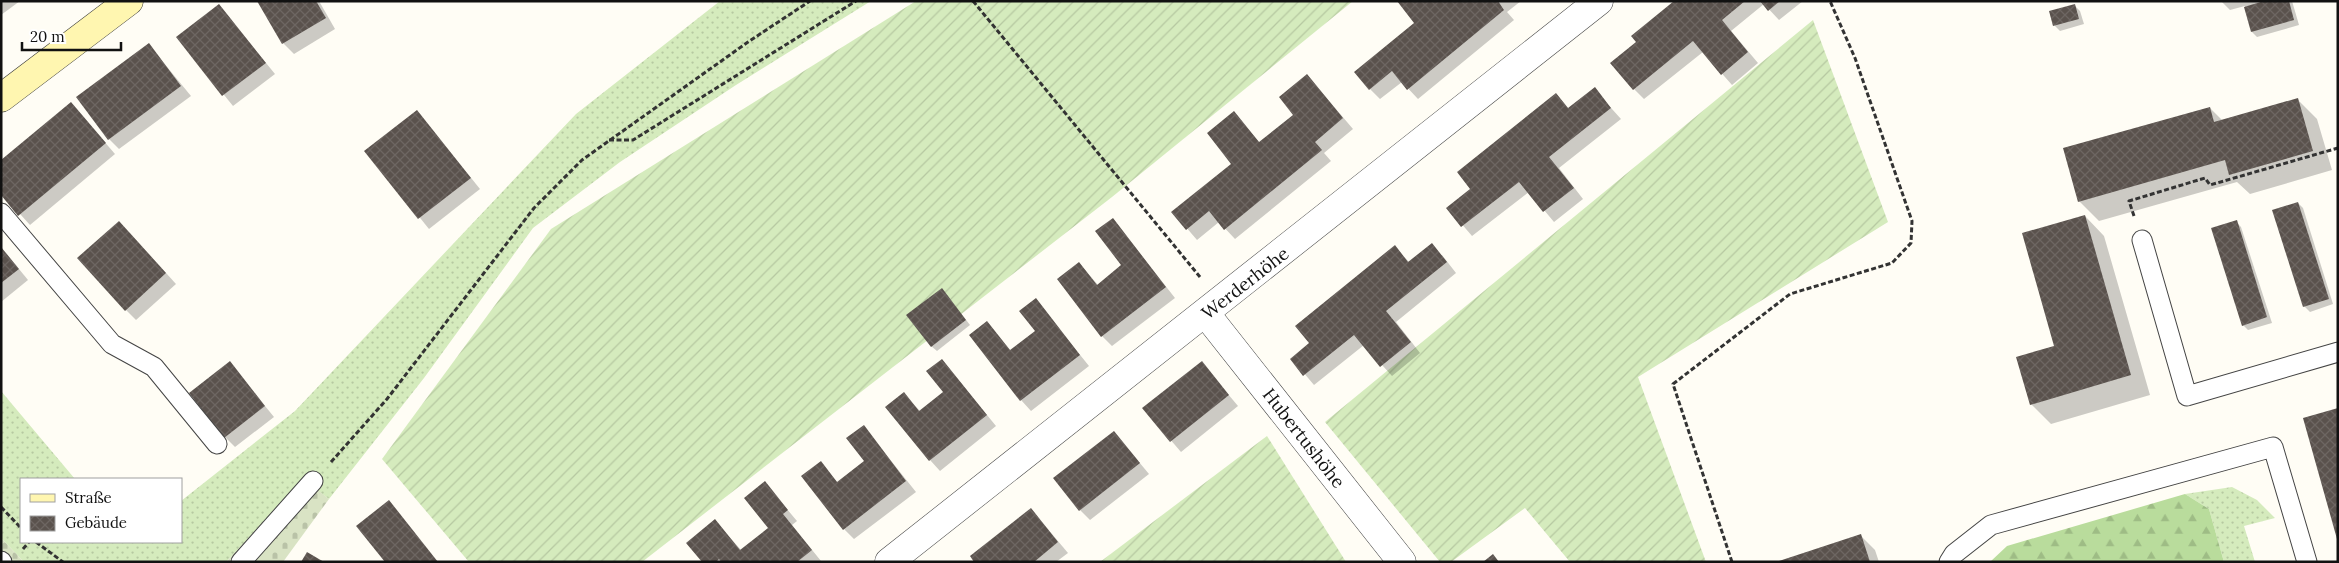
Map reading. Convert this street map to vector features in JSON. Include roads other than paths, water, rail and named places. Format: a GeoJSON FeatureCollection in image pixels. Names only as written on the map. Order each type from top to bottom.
{"type":"FeatureCollection","features":[{"type":"Feature","properties":{"kind":"street"},"geometry":{"type":"LineString","coordinates":[[1,98],[129,1]]}},
{"type":"Feature","properties":{"kind":"street","name":"Werderhöhe"},"geometry":{"type":"LineString","coordinates":[[889,562],[1206,314],[1599,1]]}},
{"type":"Feature","properties":{"kind":"street","name":"Hubertushöhe"},"geometry":{"type":"LineString","coordinates":[[1206,314],[1402,562]]}},
{"type":"Feature","properties":{"kind":"lane"},"geometry":{"type":"LineString","coordinates":[[1,213],[112,344],[154,368],[217,444]]}},
{"type":"Feature","properties":{"kind":"lane"},"geometry":{"type":"LineString","coordinates":[[2142,240],[2187,396],[2338,352]]}},
{"type":"Feature","properties":{"kind":"lane"},"geometry":{"type":"LineString","coordinates":[[1949,562],[1954,554],[1991,525],[2273,447],[2307,562]]}},
{"type":"Feature","properties":{"kind":"lane"},"geometry":{"type":"LineString","coordinates":[[241,562],[313,481]]}}]}
